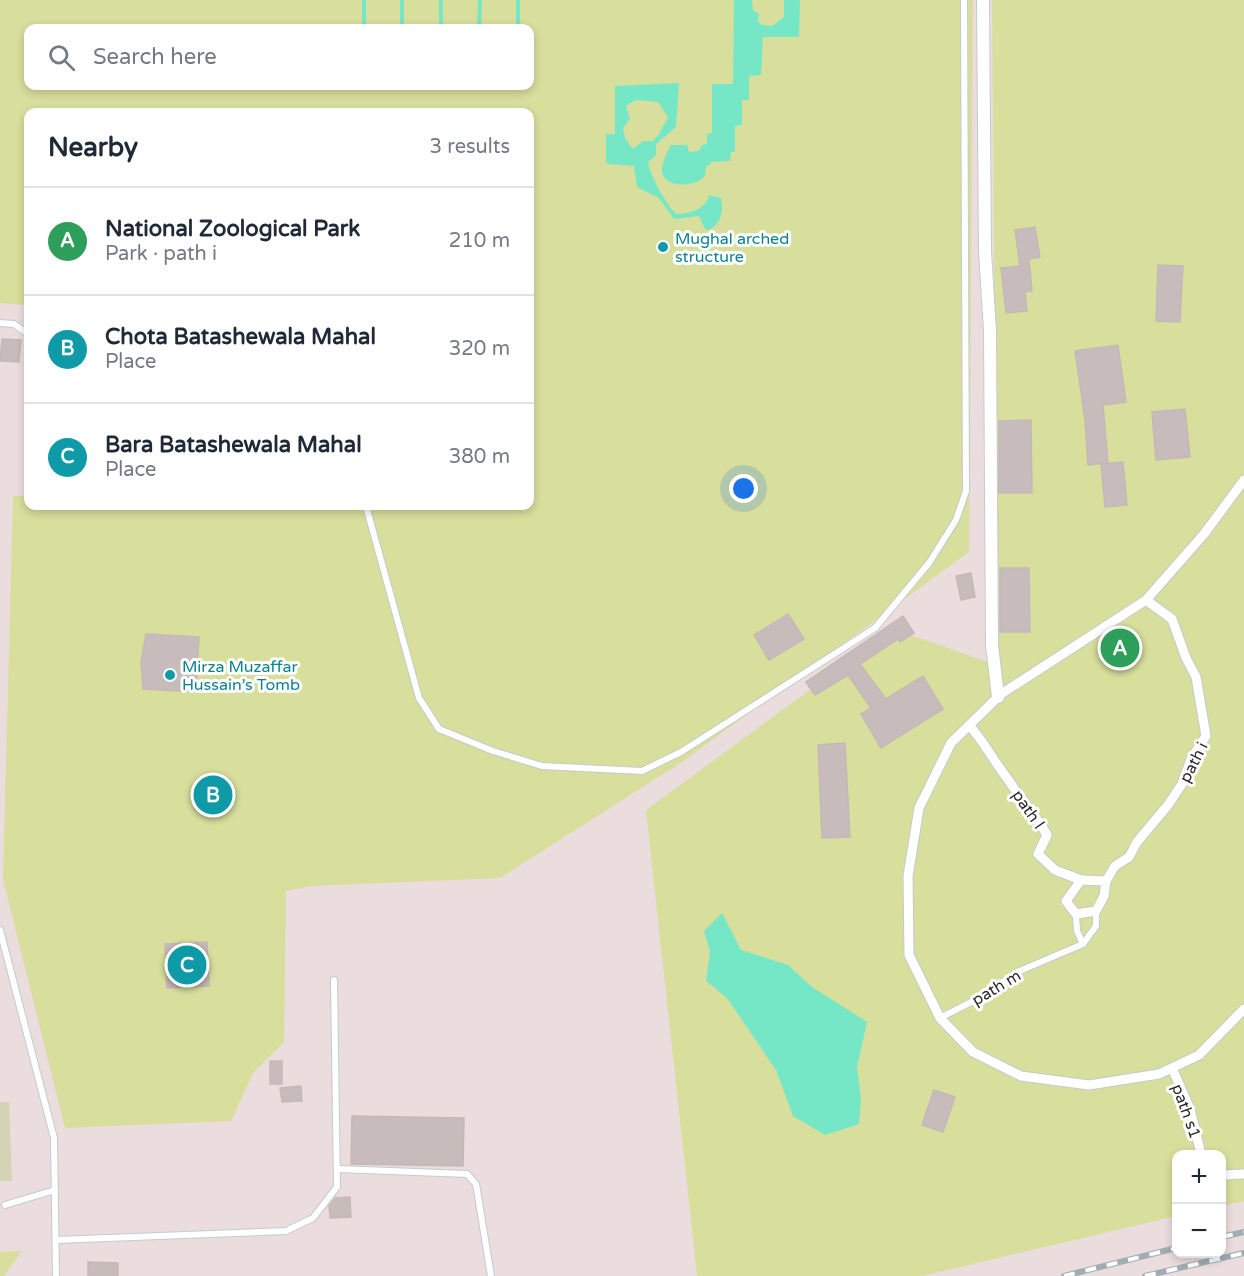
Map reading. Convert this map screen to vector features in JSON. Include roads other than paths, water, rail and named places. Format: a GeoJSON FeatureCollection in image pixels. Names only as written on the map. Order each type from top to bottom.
{"type":"FeatureCollection","features":[{"type":"Feature","properties":{"kind":"street"},"geometry":{"type":"LineString","coordinates":[[983,0],[986,251],[990,331],[992,645],[998,697]]}},
{"type":"Feature","properties":{"kind":"street"},"geometry":{"type":"LineString","coordinates":[[1244,480],[1204,534],[1146,600],[998,697],[951,743],[919,808],[908,876],[909,955],[940,1018],[973,1052],[1021,1076],[1089,1085],[1159,1074],[1199,1055],[1244,1009]]}},
{"type":"Feature","properties":{"kind":"street","name":"path i"},"geometry":{"type":"LineString","coordinates":[[1095,911],[1104,896],[1106,881],[1115,866],[1129,857],[1137,842],[1168,805],[1182,784],[1191,759],[1206,736],[1196,677],[1186,658],[1172,619],[1146,600]]}},
{"type":"Feature","properties":{"kind":"street","name":"path l"},"geometry":{"type":"LineString","coordinates":[[969,725],[988,746],[1006,778],[1032,809],[1047,835],[1038,854],[1055,870],[1081,880]]}},
{"type":"Feature","properties":{"kind":"street"},"geometry":{"type":"LineString","coordinates":[[1095,911],[1076,914],[1066,901],[1081,880],[1106,881]]}},
{"type":"Feature","properties":{"kind":"street","name":"path s1"},"geometry":{"type":"LineString","coordinates":[[1172,1068],[1190,1108],[1200,1150]]}},
{"type":"Feature","properties":{"kind":"street"},"geometry":{"type":"LineString","coordinates":[[1226,1175],[1244,1174]]}},
{"type":"Feature","properties":{"kind":"lane"},"geometry":{"type":"LineString","coordinates":[[367,510],[419,698],[427,714],[439,729],[493,751],[542,766],[642,771],[681,753],[875,628],[934,554],[956,520],[966,491],[964,0]]}},
{"type":"Feature","properties":{"kind":"lane"},"geometry":{"type":"LineString","coordinates":[[0,323],[14,324],[24,331]]}},
{"type":"Feature","properties":{"kind":"lane"},"geometry":{"type":"LineString","coordinates":[[1076,914],[1077,931],[1083,944],[1096,926],[1095,911]]}},
{"type":"Feature","properties":{"kind":"lane"},"geometry":{"type":"LineString","coordinates":[[0,930],[52,1128],[56,1276]]}},
{"type":"Feature","properties":{"kind":"lane","name":"path m"},"geometry":{"type":"LineString","coordinates":[[940,1018],[983,996],[1017,972],[1083,944]]}},
{"type":"Feature","properties":{"kind":"lane"},"geometry":{"type":"LineString","coordinates":[[56,1240],[286,1231],[313,1218],[337,1188],[334,980]]}},
{"type":"Feature","properties":{"kind":"lane"},"geometry":{"type":"LineString","coordinates":[[338,1169],[467,1173],[476,1184],[491,1276]]}},
{"type":"Feature","properties":{"kind":"lane"},"geometry":{"type":"LineString","coordinates":[[5,1205],[55,1190]]}},
{"type":"Feature","properties":{"kind":"waterway"},"geometry":{"type":"LineString","coordinates":[[364,0],[364,24]]}},
{"type":"Feature","properties":{"kind":"waterway"},"geometry":{"type":"LineString","coordinates":[[402,0],[402,24]]}},
{"type":"Feature","properties":{"kind":"waterway"},"geometry":{"type":"LineString","coordinates":[[441,0],[441,24]]}},
{"type":"Feature","properties":{"kind":"waterway"},"geometry":{"type":"LineString","coordinates":[[479,24],[480,0]]}},
{"type":"Feature","properties":{"kind":"waterway"},"geometry":{"type":"LineString","coordinates":[[518,0],[518,24]]}},
{"type":"Feature","properties":{"kind":"railway"},"geometry":{"type":"LineString","coordinates":[[1226,1236],[1244,1232]]}},
{"type":"Feature","properties":{"kind":"railway"},"geometry":{"type":"LineString","coordinates":[[1064,1276],[1172,1249]]}},
{"type":"Feature","properties":{"kind":"railway"},"geometry":{"type":"LineString","coordinates":[[1145,1276],[1244,1253]]}},
{"type":"Feature","properties":{"kind":"place","name":"Mughal arched structure"},"geometry":{"type":"Point","coordinates":[663,247]}},
{"type":"Feature","properties":{"kind":"place","name":"National Zoological Park"},"geometry":{"type":"Point","coordinates":[1120,648]}},
{"type":"Feature","properties":{"kind":"place","name":"Mirza Muzaffar Hussain’s Tomb"},"geometry":{"type":"Point","coordinates":[170,675]}},
{"type":"Feature","properties":{"kind":"place","name":"Chota Batashewala Mahal"},"geometry":{"type":"Point","coordinates":[213,795]}},
{"type":"Feature","properties":{"kind":"place","name":"Bara Batashewala Mahal"},"geometry":{"type":"Point","coordinates":[187,965]}}]}
